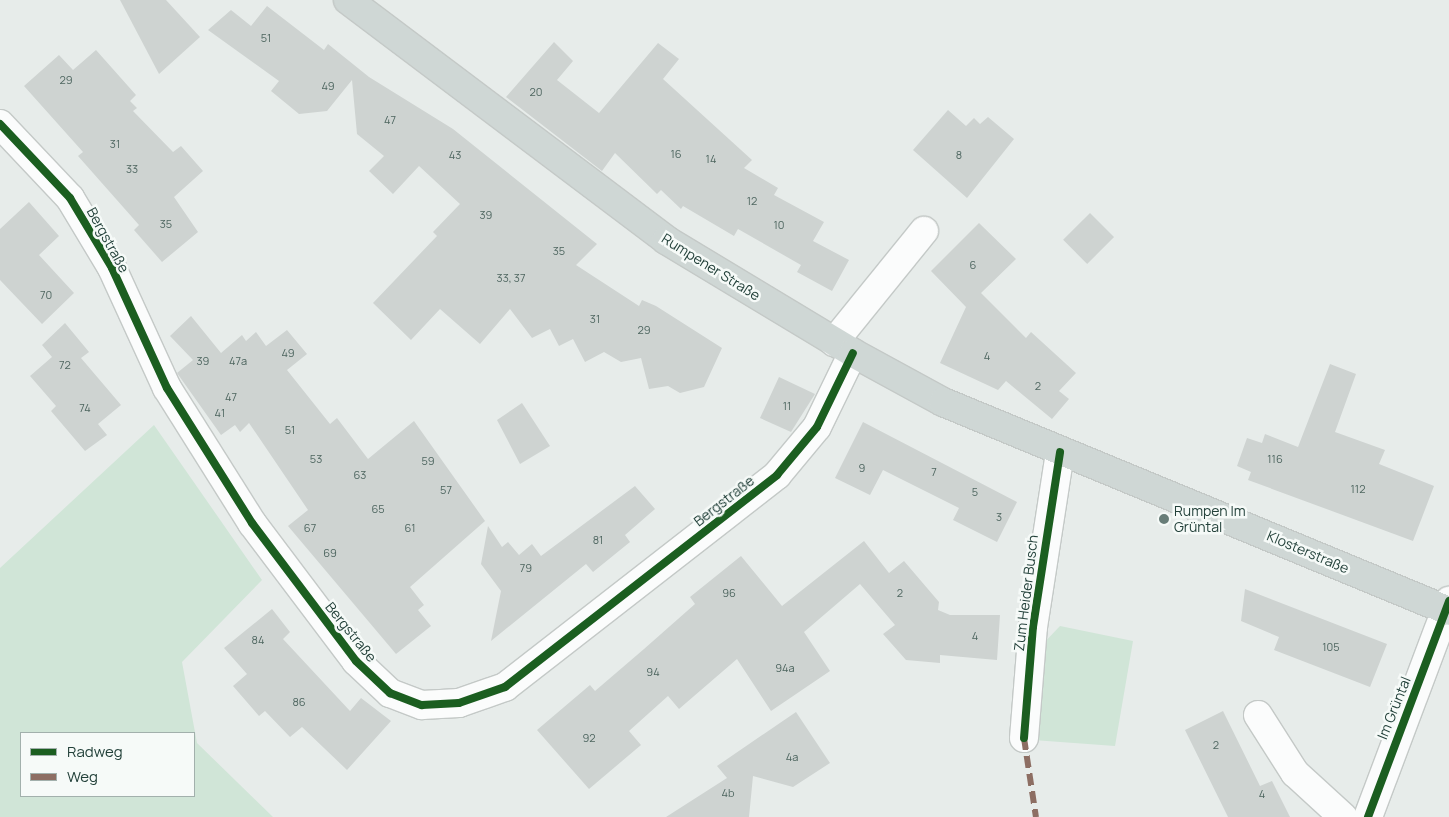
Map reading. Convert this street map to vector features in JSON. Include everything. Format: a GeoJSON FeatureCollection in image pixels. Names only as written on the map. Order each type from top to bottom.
{"type":"FeatureCollection","features":[{"type":"Feature","properties":{"kind":"main road","name":"Rumpener Straße"},"geometry":{"type":"LineString","coordinates":[[348,0],[666,240],[844,347],[943,402],[1111,472]]}},
{"type":"Feature","properties":{"kind":"main road","name":"Klosterstraße"},"geometry":{"type":"LineString","coordinates":[[1111,472],[1448,608]]}},
{"type":"Feature","properties":{"kind":"street","name":"Bergstraße"},"geometry":{"type":"LineString","coordinates":[[0,124],[70,198],[112,268],[167,388],[252,523],[356,661],[390,693],[422,705],[459,703],[505,687],[777,475],[817,427],[844,347],[924,231]]}},
{"type":"Feature","properties":{"kind":"street","name":"Zum Heider Busch"},"geometry":{"type":"LineString","coordinates":[[1024,738],[1033,627],[1060,452]]}},
{"type":"Feature","properties":{"kind":"street","name":"Im Grüntal"},"geometry":{"type":"LineString","coordinates":[[1368,817],[1448,608]]}},
{"type":"Feature","properties":{"kind":"street"},"geometry":{"type":"LineString","coordinates":[[1258,715],[1295,773],[1342,817]]}},
{"type":"Feature","properties":{"kind":"green space"},"geometry":{"type":"Polygon","coordinates":[[[154,425],[262,580],[182,662],[195,732],[20,732],[20,797],[195,797],[195,732],[197,743],[273,817],[0,817],[0,568],[154,425]]]}},
{"type":"Feature","properties":{"kind":"green space"},"geometry":{"type":"Polygon","coordinates":[[[1060,626],[1133,641],[1115,746],[1033,740],[1039,648],[1060,626]]]}},
{"type":"Feature","properties":{"kind":"building"},"geometry":{"type":"Polygon","coordinates":[[[120,0],[166,0],[200,37],[159,74],[120,0]]]}},
{"type":"Feature","properties":{"kind":"building"},"geometry":{"type":"Polygon","coordinates":[[[267,6],[324,50],[328,44],[369,77],[453,129],[597,244],[576,265],[639,306],[642,300],[656,306],[722,348],[704,387],[680,393],[668,386],[649,389],[641,358],[621,362],[604,352],[585,362],[573,339],[559,346],[550,329],[532,338],[510,309],[480,344],[440,309],[411,340],[373,303],[437,236],[433,232],[460,204],[419,166],[393,194],[369,171],[384,156],[357,134],[352,80],[327,111],[299,114],[271,91],[279,81],[208,30],[231,10],[251,26],[267,6]]]}},
{"type":"Feature","properties":{"kind":"building"},"geometry":{"type":"Polygon","coordinates":[[[554,42],[573,61],[557,80],[599,113],[658,43],[679,59],[663,79],[752,160],[744,168],[778,188],[774,195],[824,222],[813,241],[849,260],[832,291],[797,272],[801,265],[738,229],[734,236],[683,206],[681,209],[661,190],[657,194],[615,153],[602,171],[506,97],[554,42]]]}},
{"type":"Feature","properties":{"kind":"building"},"geometry":{"type":"Polygon","coordinates":[[[96,50],[136,95],[130,101],[137,108],[133,111],[173,152],[181,146],[203,171],[174,197],[198,232],[162,262],[134,230],[139,225],[78,156],[83,152],[24,86],[59,55],[73,70],[96,50]]]}},
{"type":"Feature","properties":{"kind":"building"},"geometry":{"type":"Polygon","coordinates":[[[948,110],[966,126],[974,118],[980,124],[988,117],[1014,139],[967,198],[913,150],[948,110]]]}},
{"type":"Feature","properties":{"kind":"building"},"geometry":{"type":"Polygon","coordinates":[[[29,202],[59,236],[39,255],[74,293],[42,324],[0,280],[0,229],[29,202]]]}},
{"type":"Feature","properties":{"kind":"building"},"geometry":{"type":"Polygon","coordinates":[[[1090,213],[1114,237],[1087,264],[1063,240],[1090,213]]]}},
{"type":"Feature","properties":{"kind":"building"},"geometry":{"type":"Polygon","coordinates":[[[979,223],[1016,259],[981,293],[1026,338],[1031,332],[1076,373],[1059,391],[1069,399],[1052,419],[1006,381],[998,390],[940,363],[966,307],[931,271],[979,223]]]}},
{"type":"Feature","properties":{"kind":"building"},"geometry":{"type":"Polygon","coordinates":[[[191,316],[221,353],[242,335],[246,341],[256,332],[266,346],[287,330],[307,354],[287,370],[330,424],[337,418],[368,459],[414,421],[485,521],[410,587],[424,605],[418,610],[431,626],[396,654],[288,526],[308,510],[249,423],[240,432],[235,425],[221,435],[177,373],[193,360],[170,336],[191,316]]]}},
{"type":"Feature","properties":{"kind":"building"},"geometry":{"type":"Polygon","coordinates":[[[65,323],[89,352],[81,358],[121,405],[98,424],[107,435],[85,451],[51,411],[56,406],[30,376],[52,357],[42,345],[65,323]]]}},
{"type":"Feature","properties":{"kind":"building"},"geometry":{"type":"Polygon","coordinates":[[[1330,364],[1356,374],[1335,432],[1385,450],[1379,464],[1434,486],[1413,541],[1248,480],[1251,472],[1237,466],[1247,438],[1262,443],[1265,434],[1298,447],[1330,364]]]}},
{"type":"Feature","properties":{"kind":"building"},"geometry":{"type":"Polygon","coordinates":[[[779,377],[815,394],[791,432],[760,418],[779,377]]]}},
{"type":"Feature","properties":{"kind":"building"},"geometry":{"type":"Polygon","coordinates":[[[522,403],[550,446],[520,464],[497,420],[522,403]]]}},
{"type":"Feature","properties":{"kind":"building"},"geometry":{"type":"Polygon","coordinates":[[[863,422],[1017,502],[997,542],[953,520],[959,508],[883,470],[870,495],[835,478],[863,422]]]}},
{"type":"Feature","properties":{"kind":"building"},"geometry":{"type":"Polygon","coordinates":[[[635,486],[655,509],[625,535],[630,542],[593,572],[586,564],[491,641],[501,591],[481,564],[488,526],[502,547],[508,542],[519,555],[532,544],[541,556],[635,486]]]}},
{"type":"Feature","properties":{"kind":"building"},"geometry":{"type":"Polygon","coordinates":[[[864,541],[889,573],[904,561],[939,602],[938,610],[950,615],[1000,615],[997,660],[940,655],[940,663],[906,660],[883,634],[895,625],[860,584],[804,632],[830,671],[771,711],[737,659],[679,709],[668,696],[629,731],[641,745],[589,789],[537,730],[590,685],[595,691],[695,604],[690,597],[741,556],[782,606],[864,541]]]}},
{"type":"Feature","properties":{"kind":"building"},"geometry":{"type":"Polygon","coordinates":[[[1245,589],[1387,644],[1370,687],[1274,650],[1279,637],[1241,621],[1245,589]]]}},
{"type":"Feature","properties":{"kind":"building"},"geometry":{"type":"Polygon","coordinates":[[[272,609],[290,632],[283,639],[350,711],[361,698],[391,721],[347,770],[302,727],[290,737],[265,711],[259,716],[233,686],[247,674],[224,648],[272,609]]]}},
{"type":"Feature","properties":{"kind":"building"},"geometry":{"type":"Polygon","coordinates":[[[1223,711],[1260,786],[1272,781],[1290,817],[1228,817],[1185,730],[1223,711]]]}},
{"type":"Feature","properties":{"kind":"building"},"geometry":{"type":"Polygon","coordinates":[[[796,712],[830,763],[793,787],[753,776],[749,817],[666,817],[727,778],[717,766],[796,712]]]}},
{"type":"Feature","properties":{"kind":"marked path"},"geometry":{"type":"LineString","coordinates":[[1024,738],[1036,817]]}},
{"type":"Feature","properties":{"kind":"cycle path"},"geometry":{"type":"LineString","coordinates":[[0,124],[70,198],[112,268],[167,388],[252,523],[356,661],[390,693],[422,705],[459,703],[505,687],[777,475],[817,427],[853,353]]}},
{"type":"Feature","properties":{"kind":"cycle path"},"geometry":{"type":"LineString","coordinates":[[1024,738],[1033,627],[1060,452]]}},
{"type":"Feature","properties":{"kind":"cycle path"},"geometry":{"type":"LineString","coordinates":[[1368,817],[1449,601]]}},
{"type":"Feature","properties":{"kind":"place","name":"Rumpen Im Grüntal"},"geometry":{"type":"Point","coordinates":[1164,519]}}]}
